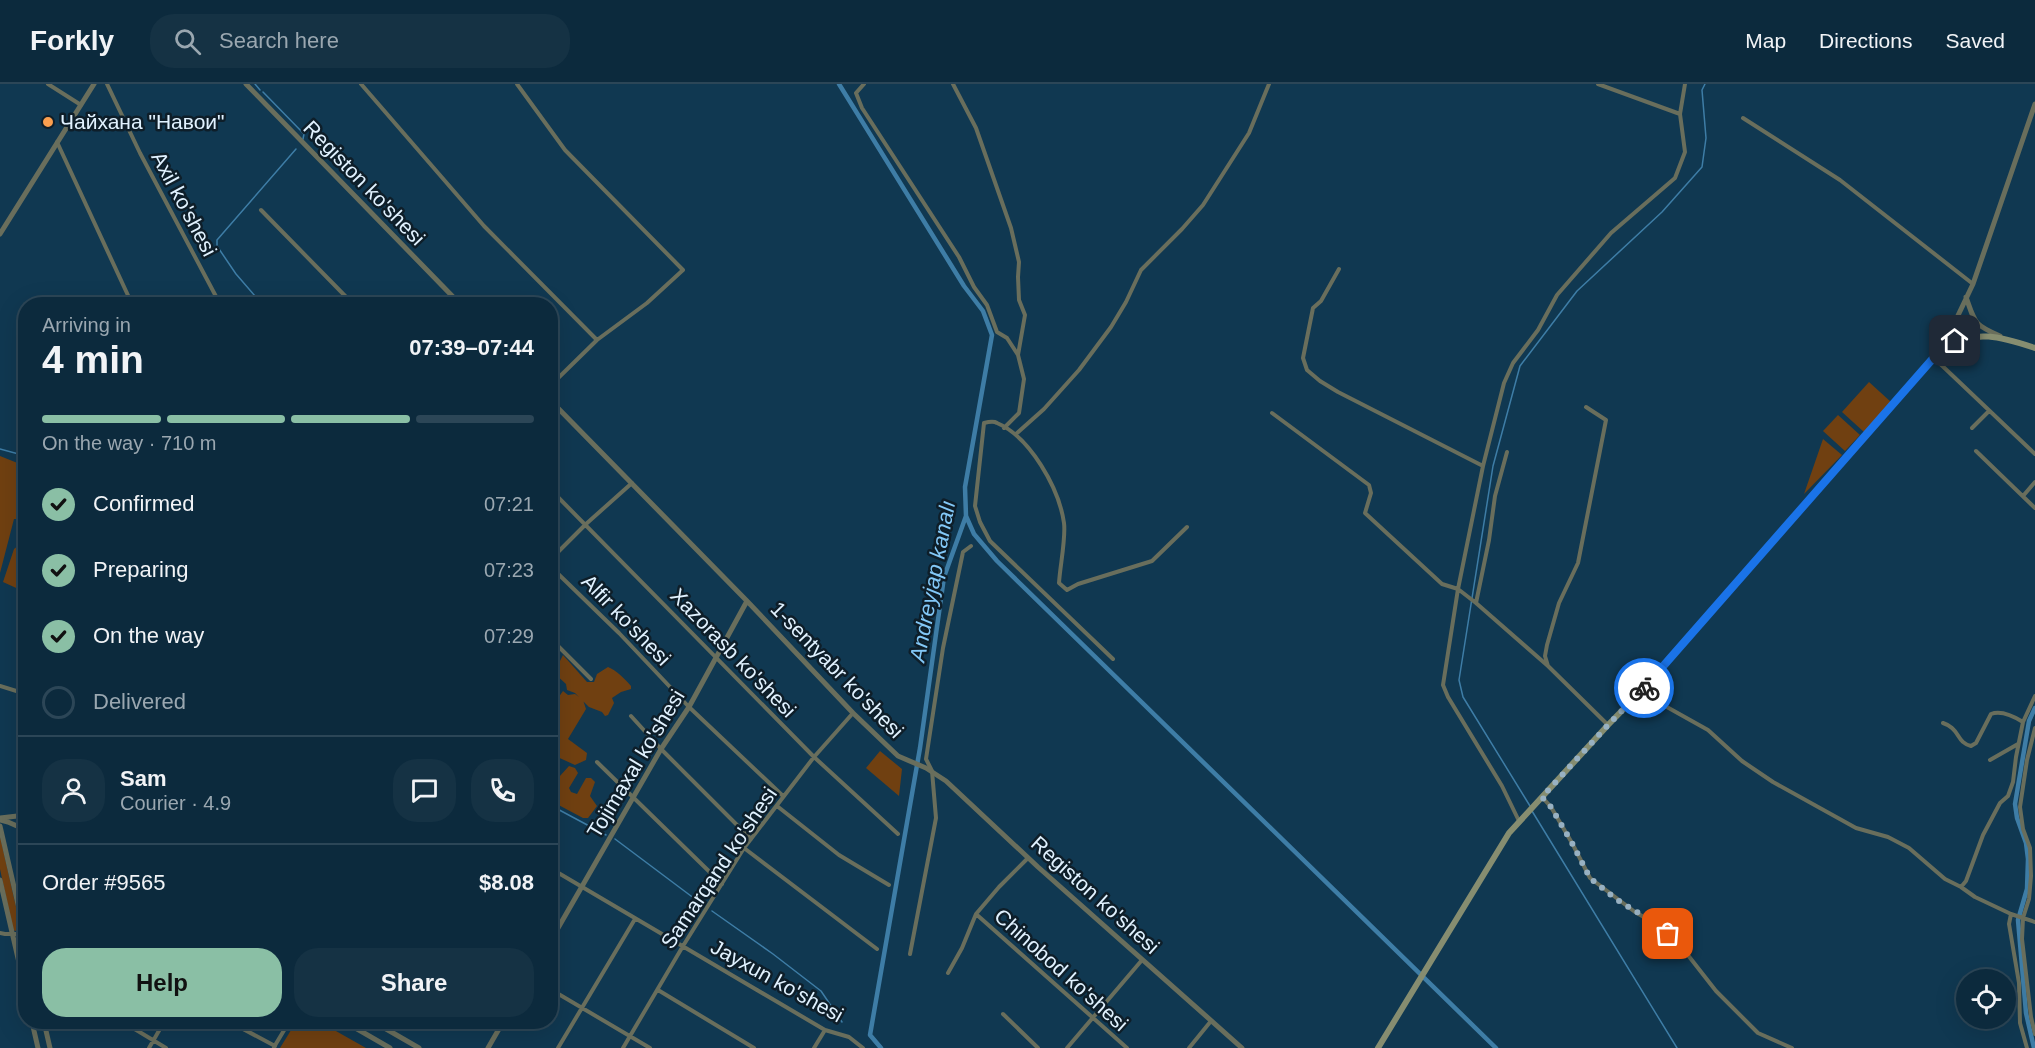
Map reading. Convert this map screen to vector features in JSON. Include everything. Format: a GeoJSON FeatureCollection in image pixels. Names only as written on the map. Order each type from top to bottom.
{"type":"FeatureCollection","features":[{"type":"Feature","properties":{"kind":"main road"},"geometry":{"type":"LineString","coordinates":[[1378,1048],[1509,833],[1640,692],[1943,347],[1964,337],[2001,337],[2035,348]]}},
{"type":"Feature","properties":{"kind":"street"},"geometry":{"type":"LineString","coordinates":[[48,84],[81,105]]}},
{"type":"Feature","properties":{"kind":"street"},"geometry":{"type":"LineString","coordinates":[[0,234],[94,84]]}},
{"type":"Feature","properties":{"kind":"street","name":"Axil ko'shesi"},"geometry":{"type":"LineString","coordinates":[[107,84],[140,153],[216,297]]}},
{"type":"Feature","properties":{"kind":"street","name":"Registon ko'shesi"},"geometry":{"type":"LineString","coordinates":[[246,84],[453,297]]}},
{"type":"Feature","properties":{"kind":"street"},"geometry":{"type":"LineString","coordinates":[[361,84],[484,226],[554,297]]}},
{"type":"Feature","properties":{"kind":"street"},"geometry":{"type":"LineString","coordinates":[[517,84],[565,150],[683,270],[647,303],[597,340],[558,378]]}},
{"type":"Feature","properties":{"kind":"street"},"geometry":{"type":"LineString","coordinates":[[864,84],[856,93],[862,108],[959,257],[974,287],[987,305],[998,332],[1007,338],[1018,355],[1024,379],[1019,413],[1004,428]]}},
{"type":"Feature","properties":{"kind":"street"},"geometry":{"type":"LineString","coordinates":[[953,84],[976,128],[1016,245],[1019,262],[1019,300],[1025,315],[1018,355]]}},
{"type":"Feature","properties":{"kind":"street"},"geometry":{"type":"LineString","coordinates":[[1016,434],[1044,409],[1079,370],[1111,327],[1141,270],[1203,205],[1249,133],[1269,84]]}},
{"type":"Feature","properties":{"kind":"street"},"geometry":{"type":"LineString","coordinates":[[1598,84],[1680,114]]}},
{"type":"Feature","properties":{"kind":"street"},"geometry":{"type":"LineString","coordinates":[[1519,821],[1503,786],[1448,697],[1443,685],[1458,589],[1483,466],[1504,383],[1557,295],[1611,233],[1675,178],[1685,152],[1680,114],[1684,84]]}},
{"type":"Feature","properties":{"kind":"street"},"geometry":{"type":"LineString","coordinates":[[1943,347],[1973,284],[2035,104]]}},
{"type":"Feature","properties":{"kind":"street"},"geometry":{"type":"LineString","coordinates":[[1743,118],[1840,180],[1973,284]]}},
{"type":"Feature","properties":{"kind":"street"},"geometry":{"type":"LineString","coordinates":[[57,142],[129,297]]}},
{"type":"Feature","properties":{"kind":"street"},"geometry":{"type":"LineString","coordinates":[[261,210],[346,297]]}},
{"type":"Feature","properties":{"kind":"street"},"geometry":{"type":"LineString","coordinates":[[1339,269],[1321,301],[1313,308],[1303,358],[1306,370],[1338,392],[1483,466]]}},
{"type":"Feature","properties":{"kind":"street"},"geometry":{"type":"LineString","coordinates":[[1966,297],[1975,322],[1980,328],[2001,337]]}},
{"type":"Feature","properties":{"kind":"street"},"geometry":{"type":"LineString","coordinates":[[558,301],[597,340]]}},
{"type":"Feature","properties":{"kind":"street"},"geometry":{"type":"LineString","coordinates":[[1934,358],[2035,454]]}},
{"type":"Feature","properties":{"kind":"street"},"geometry":{"type":"LineString","coordinates":[[1548,666],[1545,656],[1546,645],[1559,603],[1578,563],[1598,459],[1604,440],[1606,420],[1586,407]]}},
{"type":"Feature","properties":{"kind":"street"},"geometry":{"type":"LineString","coordinates":[[558,408],[747,601]]}},
{"type":"Feature","properties":{"kind":"street"},"geometry":{"type":"LineString","coordinates":[[1972,428],[1989,411]]}},
{"type":"Feature","properties":{"kind":"street"},"geometry":{"type":"LineString","coordinates":[[1272,413],[1369,485],[1371,493],[1365,513],[1442,584],[1458,589],[1476,603],[1548,666],[1608,725]]}},
{"type":"Feature","properties":{"kind":"street"},"geometry":{"type":"LineString","coordinates":[[1113,659],[990,541],[975,506],[984,423],[996,422],[1016,434],[1041,463],[1054,490],[1064,524],[1059,583],[1067,590],[1078,584],[1152,561],[1187,527]]}},
{"type":"Feature","properties":{"kind":"street"},"geometry":{"type":"LineString","coordinates":[[1976,451],[2035,508]]}},
{"type":"Feature","properties":{"kind":"street"},"geometry":{"type":"LineString","coordinates":[[1476,603],[1495,496],[1507,452]]}},
{"type":"Feature","properties":{"kind":"street"},"geometry":{"type":"LineString","coordinates":[[558,552],[632,482]]}},
{"type":"Feature","properties":{"kind":"street"},"geometry":{"type":"LineString","coordinates":[[2022,496],[2035,482]]}},
{"type":"Feature","properties":{"kind":"street","name":"Xazorasb ko'shesi"},"geometry":{"type":"LineString","coordinates":[[558,497],[814,757],[898,834]]}},
{"type":"Feature","properties":{"kind":"street"},"geometry":{"type":"LineString","coordinates":[[910,954],[935,827],[932,771],[926,759],[944,648],[963,552],[971,546]]}},
{"type":"Feature","properties":{"kind":"street","name":"Alfir ko'shesi"},"geometry":{"type":"LineString","coordinates":[[558,574],[619,633],[689,707],[783,796]]}},
{"type":"Feature","properties":{"kind":"street","name":"Tojimaxal ko'shesi"},"geometry":{"type":"LineString","coordinates":[[558,929],[661,749],[689,707],[747,601]]}},
{"type":"Feature","properties":{"kind":"street","name":"1-sentyabr ko'shesi"},"geometry":{"type":"LineString","coordinates":[[747,601],[853,713],[904,760]]}},
{"type":"Feature","properties":{"kind":"street"},"geometry":{"type":"LineString","coordinates":[[558,646],[591,679]]}},
{"type":"Feature","properties":{"kind":"street"},"geometry":{"type":"LineString","coordinates":[[0,686],[18,692]]}},
{"type":"Feature","properties":{"kind":"street"},"geometry":{"type":"LineString","coordinates":[[1640,692],[1708,730],[1742,761],[1773,782],[1856,828],[1888,837],[1909,848],[1945,879],[1975,897],[2011,914],[2035,922]]}},
{"type":"Feature","properties":{"kind":"street"},"geometry":{"type":"LineString","coordinates":[[1961,887],[1966,881],[1989,822],[2000,803],[2008,796],[2013,782],[2024,722],[2035,696]]}},
{"type":"Feature","properties":{"kind":"street"},"geometry":{"type":"LineString","coordinates":[[1943,723],[1954,729],[1959,740],[1971,746],[1976,743],[1991,714],[1995,712],[2010,715],[2024,722]]}},
{"type":"Feature","properties":{"kind":"street","name":"Samarqand ko'shesi"},"geometry":{"type":"LineString","coordinates":[[623,1048],[744,848],[814,757],[853,713]]}},
{"type":"Feature","properties":{"kind":"street"},"geometry":{"type":"LineString","coordinates":[[630,716],[751,839]]}},
{"type":"Feature","properties":{"kind":"street"},"geometry":{"type":"LineString","coordinates":[[2035,728],[2027,760],[2020,807],[2022,829],[2030,848],[2029,899],[2023,918],[2022,939],[2035,1034]]}},
{"type":"Feature","properties":{"kind":"street"},"geometry":{"type":"LineString","coordinates":[[1990,760],[2019,743]]}},
{"type":"Feature","properties":{"kind":"street","name":"Registon ko'shesi"},"geometry":{"type":"LineString","coordinates":[[904,760],[926,768],[946,781],[1242,1048]]}},
{"type":"Feature","properties":{"kind":"street"},"geometry":{"type":"LineString","coordinates":[[597,762],[722,885]]}},
{"type":"Feature","properties":{"kind":"street"},"geometry":{"type":"LineString","coordinates":[[1540,799],[1551,807],[1590,878],[1656,924],[1680,945],[1716,991],[1758,1033],[1792,1048]]}},
{"type":"Feature","properties":{"kind":"street"},"geometry":{"type":"LineString","coordinates":[[777,806],[840,855],[889,885]]}},
{"type":"Feature","properties":{"kind":"street"},"geometry":{"type":"LineString","coordinates":[[0,819],[18,816]]}},
{"type":"Feature","properties":{"kind":"street"},"geometry":{"type":"LineString","coordinates":[[0,819],[16,825]]}},
{"type":"Feature","properties":{"kind":"street"},"geometry":{"type":"LineString","coordinates":[[16,825],[6,824],[1,828],[18,904]]}},
{"type":"Feature","properties":{"kind":"street"},"geometry":{"type":"LineString","coordinates":[[744,848],[877,949]]}},
{"type":"Feature","properties":{"kind":"street"},"geometry":{"type":"LineString","coordinates":[[948,974],[976,914],[999,887],[1029,858]]}},
{"type":"Feature","properties":{"kind":"street","name":"Jayxun ko'shesi"},"geometry":{"type":"LineString","coordinates":[[558,873],[825,1030],[849,1037],[863,1048]]}},
{"type":"Feature","properties":{"kind":"street"},"geometry":{"type":"LineString","coordinates":[[0,880],[18,960]]}},
{"type":"Feature","properties":{"kind":"street","name":"Chinobod ko'shesi"},"geometry":{"type":"LineString","coordinates":[[976,914],[1126,1048]]}},
{"type":"Feature","properties":{"kind":"street"},"geometry":{"type":"LineString","coordinates":[[2011,914],[2009,924],[2019,983],[2020,1023],[2027,1048]]}},
{"type":"Feature","properties":{"kind":"street"},"geometry":{"type":"LineString","coordinates":[[558,1048],[635,919]]}},
{"type":"Feature","properties":{"kind":"street"},"geometry":{"type":"LineString","coordinates":[[0,933],[18,935]]}},
{"type":"Feature","properties":{"kind":"street"},"geometry":{"type":"LineString","coordinates":[[1067,1048],[1142,960]]}},
{"type":"Feature","properties":{"kind":"street"},"geometry":{"type":"LineString","coordinates":[[658,990],[754,1048]]}},
{"type":"Feature","properties":{"kind":"street"},"geometry":{"type":"LineString","coordinates":[[558,994],[650,1048]]}},
{"type":"Feature","properties":{"kind":"street"},"geometry":{"type":"LineString","coordinates":[[1003,1014],[1038,1048]]}},
{"type":"Feature","properties":{"kind":"street"},"geometry":{"type":"LineString","coordinates":[[1189,1048],[1212,1020]]}},
{"type":"Feature","properties":{"kind":"street"},"geometry":{"type":"LineString","coordinates":[[34,1029],[38,1048]]}},
{"type":"Feature","properties":{"kind":"street"},"geometry":{"type":"LineString","coordinates":[[46,1029],[50,1048]]}},
{"type":"Feature","properties":{"kind":"street"},"geometry":{"type":"LineString","coordinates":[[135,1029],[166,1048]]}},
{"type":"Feature","properties":{"kind":"street"},"geometry":{"type":"LineString","coordinates":[[148,1048],[160,1029]]}},
{"type":"Feature","properties":{"kind":"street"},"geometry":{"type":"LineString","coordinates":[[242,1029],[274,1047],[285,1029]]}},
{"type":"Feature","properties":{"kind":"street"},"geometry":{"type":"LineString","coordinates":[[357,1029],[390,1048]]}},
{"type":"Feature","properties":{"kind":"street"},"geometry":{"type":"LineString","coordinates":[[386,1029],[419,1048]]}},
{"type":"Feature","properties":{"kind":"street"},"geometry":{"type":"LineString","coordinates":[[488,1048],[499,1029]]}},
{"type":"Feature","properties":{"kind":"street"},"geometry":{"type":"LineString","coordinates":[[814,1048],[825,1030]]}},
{"type":"Feature","properties":{"kind":"street"},"geometry":{"type":"LineString","coordinates":[[743,1048],[746,1043]]}},
{"type":"Feature","properties":{"kind":"shaded area"},"geometry":{"type":"Polygon","coordinates":[[[1869,382],[1891,402],[1864,432],[1842,412],[1869,382]]]}},
{"type":"Feature","properties":{"kind":"shaded area"},"geometry":{"type":"Polygon","coordinates":[[[1838,415],[1860,435],[1845,451],[1823,431],[1838,415]]]}},
{"type":"Feature","properties":{"kind":"shaded area"},"geometry":{"type":"Polygon","coordinates":[[[1823,439],[1842,455],[1804,494],[1823,439]]]}},
{"type":"Feature","properties":{"kind":"shaded area"},"geometry":{"type":"Polygon","coordinates":[[[0,456],[18,463],[18,519],[14,519],[0,573],[0,456]]]}},
{"type":"Feature","properties":{"kind":"shaded area"},"geometry":{"type":"Polygon","coordinates":[[[18,546],[18,589],[3,582],[14,549],[18,546]]]}},
{"type":"Feature","properties":{"kind":"shaded area"},"geometry":{"type":"Polygon","coordinates":[[[563,655],[587,682],[594,682],[597,674],[608,667],[623,678],[631,689],[612,698],[614,703],[608,715],[605,716],[602,712],[589,707],[575,693],[567,690],[566,684],[558,677],[558,665],[563,655]]]}},
{"type":"Feature","properties":{"kind":"shaded area"},"geometry":{"type":"Polygon","coordinates":[[[563,691],[568,695],[575,694],[583,700],[586,709],[568,739],[587,753],[586,760],[575,765],[558,757],[558,698],[563,691]]]}},
{"type":"Feature","properties":{"kind":"shaded area"},"geometry":{"type":"Polygon","coordinates":[[[880,751],[902,769],[899,796],[866,768],[880,751]]]}},
{"type":"Feature","properties":{"kind":"shaded area"},"geometry":{"type":"Polygon","coordinates":[[[569,766],[575,768],[578,773],[569,788],[571,792],[577,794],[586,778],[591,778],[595,782],[590,796],[597,806],[588,818],[583,818],[558,805],[559,777],[569,766]]]}},
{"type":"Feature","properties":{"kind":"shaded area"},"geometry":{"type":"Polygon","coordinates":[[[0,836],[18,916],[18,932],[13,930],[0,869],[0,836]]]}},
{"type":"Feature","properties":{"kind":"shaded area"},"geometry":{"type":"Polygon","coordinates":[[[292,1029],[332,1029],[366,1048],[280,1048],[292,1029]]]}},
{"type":"Feature","properties":{"kind":"waterway"},"geometry":{"type":"LineString","coordinates":[[255,84],[260,90]]}},
{"type":"Feature","properties":{"kind":"waterway","name":"Andreyjap kanalı"},"geometry":{"type":"LineString","coordinates":[[839,84],[964,286],[983,311],[992,335],[965,487],[966,516],[944,577],[920,748],[870,1035],[881,1048]]}},
{"type":"Feature","properties":{"kind":"waterway"},"geometry":{"type":"LineString","coordinates":[[1530,806],[1463,697],[1459,680],[1493,466],[1520,366],[1577,291],[1662,212],[1702,167],[1706,138],[1702,90],[1705,84]]}},
{"type":"Feature","properties":{"kind":"waterway"},"geometry":{"type":"LineString","coordinates":[[263,92],[304,134],[303,139]]}},
{"type":"Feature","properties":{"kind":"waterway"},"geometry":{"type":"LineString","coordinates":[[256,297],[236,274],[217,246],[217,240],[296,149]]}},
{"type":"Feature","properties":{"kind":"waterway"},"geometry":{"type":"LineString","coordinates":[[0,449],[18,454]]}},
{"type":"Feature","properties":{"kind":"waterway"},"geometry":{"type":"LineString","coordinates":[[966,516],[974,534],[997,561],[1496,1048]]}},
{"type":"Feature","properties":{"kind":"waterway"},"geometry":{"type":"LineString","coordinates":[[2034,1048],[2026,1013],[2018,920],[2027,889],[2028,859],[2015,804],[2029,721],[2035,708]]}},
{"type":"Feature","properties":{"kind":"waterway"},"geometry":{"type":"LineString","coordinates":[[558,809],[606,835]]}},
{"type":"Feature","properties":{"kind":"waterway"},"geometry":{"type":"LineString","coordinates":[[1532,811],[1677,1048]]}},
{"type":"Feature","properties":{"kind":"waterway"},"geometry":{"type":"LineString","coordinates":[[615,839],[703,905]]}},
{"type":"Feature","properties":{"kind":"waterway"},"geometry":{"type":"LineString","coordinates":[[712,911],[821,991],[842,1022]]}},
{"type":"Feature","properties":{"kind":"way so far"},"geometry":{"type":"LineString","coordinates":[[1644,688],[1542,797],[1551,807],[1590,878],[1616,899],[1668,934]]}},
{"type":"Feature","properties":{"kind":"place","name":"Чайхана \"Навои\""},"geometry":{"type":"Point","coordinates":[48,122]}},
{"type":"Feature","properties":{"kind":"route"},"geometry":{"type":"LineString","coordinates":[[1644,688],[1943,347],[1955,341]]}}]}
